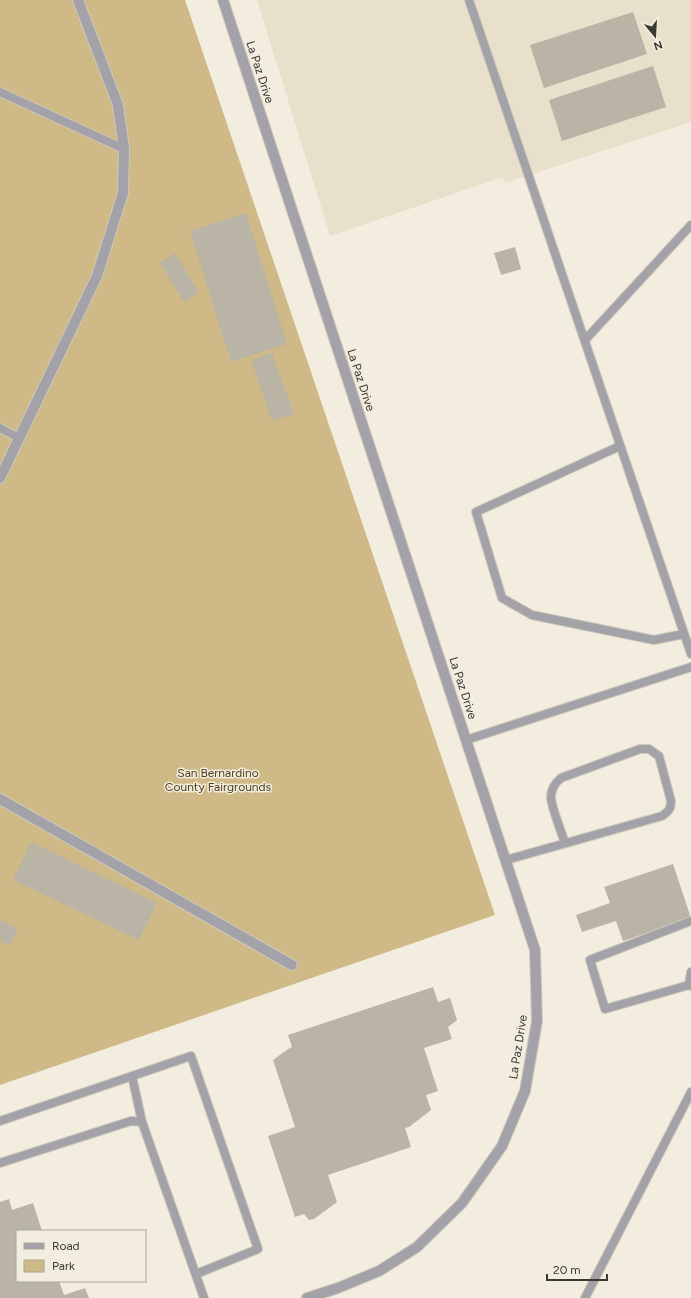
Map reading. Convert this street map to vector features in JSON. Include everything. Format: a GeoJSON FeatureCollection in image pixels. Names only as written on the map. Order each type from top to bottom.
{"type":"FeatureCollection","features":[{"type":"Feature","properties":{"kind":"street"},"geometry":{"type":"LineString","coordinates":[[0,478],[97,276],[123,193],[124,150],[118,105],[78,0]]}},
{"type":"Feature","properties":{"kind":"street","name":"La Paz Drive"},"geometry":{"type":"LineString","coordinates":[[223,0],[535,950],[537,1021],[524,1091],[502,1146],[462,1203],[417,1247],[379,1271],[318,1296],[307,1298]]}},
{"type":"Feature","properties":{"kind":"street"},"geometry":{"type":"LineString","coordinates":[[0,799],[292,965]]}},
{"type":"Feature","properties":{"kind":"lane"},"geometry":{"type":"LineString","coordinates":[[470,0],[691,654]]}},
{"type":"Feature","properties":{"kind":"lane"},"geometry":{"type":"LineString","coordinates":[[0,92],[124,150]]}},
{"type":"Feature","properties":{"kind":"lane"},"geometry":{"type":"LineString","coordinates":[[585,340],[691,225]]}},
{"type":"Feature","properties":{"kind":"lane"},"geometry":{"type":"LineString","coordinates":[[0,428],[19,438]]}},
{"type":"Feature","properties":{"kind":"lane"},"geometry":{"type":"LineString","coordinates":[[620,446],[476,512],[502,598],[532,615],[654,640],[684,634]]}},
{"type":"Feature","properties":{"kind":"lane"},"geometry":{"type":"LineString","coordinates":[[466,740],[691,667]]}},
{"type":"Feature","properties":{"kind":"lane"},"geometry":{"type":"LineString","coordinates":[[506,860],[566,844],[662,816],[668,812],[671,808],[671,801],[659,756],[649,749],[640,748],[556,781],[552,789],[551,798],[566,844]]}},
{"type":"Feature","properties":{"kind":"lane"},"geometry":{"type":"LineString","coordinates":[[691,921],[590,960],[605,1009],[690,986],[691,972]]}},
{"type":"Feature","properties":{"kind":"lane"},"geometry":{"type":"LineString","coordinates":[[0,1121],[191,1056],[258,1249],[196,1274]]}},
{"type":"Feature","properties":{"kind":"lane"},"geometry":{"type":"LineString","coordinates":[[132,1076],[142,1122],[204,1298]]}},
{"type":"Feature","properties":{"kind":"lane"},"geometry":{"type":"LineString","coordinates":[[585,1298],[691,1092]]}},
{"type":"Feature","properties":{"kind":"lane"},"geometry":{"type":"LineString","coordinates":[[0,1163],[131,1121],[142,1122]]}},
{"type":"Feature","properties":{"kind":"shaded area"},"geometry":{"type":"Polygon","coordinates":[[[257,0],[691,0],[691,122],[505,183],[503,177],[330,236],[257,0]]]}},
{"type":"Feature","properties":{"kind":"green space","name":"San Bernardino County Fairgrounds"},"geometry":{"type":"Polygon","coordinates":[[[0,0],[185,0],[495,915],[0,1085],[0,0]]]}},
{"type":"Feature","properties":{"kind":"building"},"geometry":{"type":"Polygon","coordinates":[[[633,12],[647,54],[544,88],[530,45],[633,12]]]}},
{"type":"Feature","properties":{"kind":"building"},"geometry":{"type":"Polygon","coordinates":[[[653,66],[666,107],[562,141],[549,100],[653,66]]]}},
{"type":"Feature","properties":{"kind":"building"},"geometry":{"type":"Polygon","coordinates":[[[246,213],[287,344],[231,362],[190,231],[246,213]]]}},
{"type":"Feature","properties":{"kind":"building"},"geometry":{"type":"Polygon","coordinates":[[[515,247],[521,269],[501,275],[494,253],[515,247]]]}},
{"type":"Feature","properties":{"kind":"building"},"geometry":{"type":"Polygon","coordinates":[[[175,253],[199,292],[184,302],[160,263],[175,253]]]}},
{"type":"Feature","properties":{"kind":"building"},"geometry":{"type":"Polygon","coordinates":[[[272,353],[294,414],[272,421],[251,360],[272,353]]]}},
{"type":"Feature","properties":{"kind":"building"},"geometry":{"type":"Polygon","coordinates":[[[31,842],[157,903],[139,940],[13,880],[31,842]]]}},
{"type":"Feature","properties":{"kind":"building"},"geometry":{"type":"Polygon","coordinates":[[[673,864],[691,918],[623,941],[616,921],[582,932],[576,915],[610,903],[604,887],[673,864]]]}},
{"type":"Feature","properties":{"kind":"building"},"geometry":{"type":"Polygon","coordinates":[[[0,920],[18,928],[10,945],[0,941],[0,920]]]}},
{"type":"Feature","properties":{"kind":"building"},"geometry":{"type":"Polygon","coordinates":[[[433,987],[438,1002],[450,998],[457,1020],[448,1027],[452,1039],[424,1048],[438,1091],[426,1095],[431,1110],[409,1127],[405,1128],[411,1147],[328,1175],[337,1202],[314,1219],[309,1220],[304,1214],[295,1217],[268,1136],[295,1127],[273,1060],[292,1047],[288,1035],[433,987]]]}},
{"type":"Feature","properties":{"kind":"building"},"geometry":{"type":"Polygon","coordinates":[[[9,1199],[12,1210],[33,1203],[42,1230],[16,1230],[16,1282],[59,1282],[64,1295],[85,1288],[89,1298],[0,1298],[0,1202],[9,1199]]]}}]}
